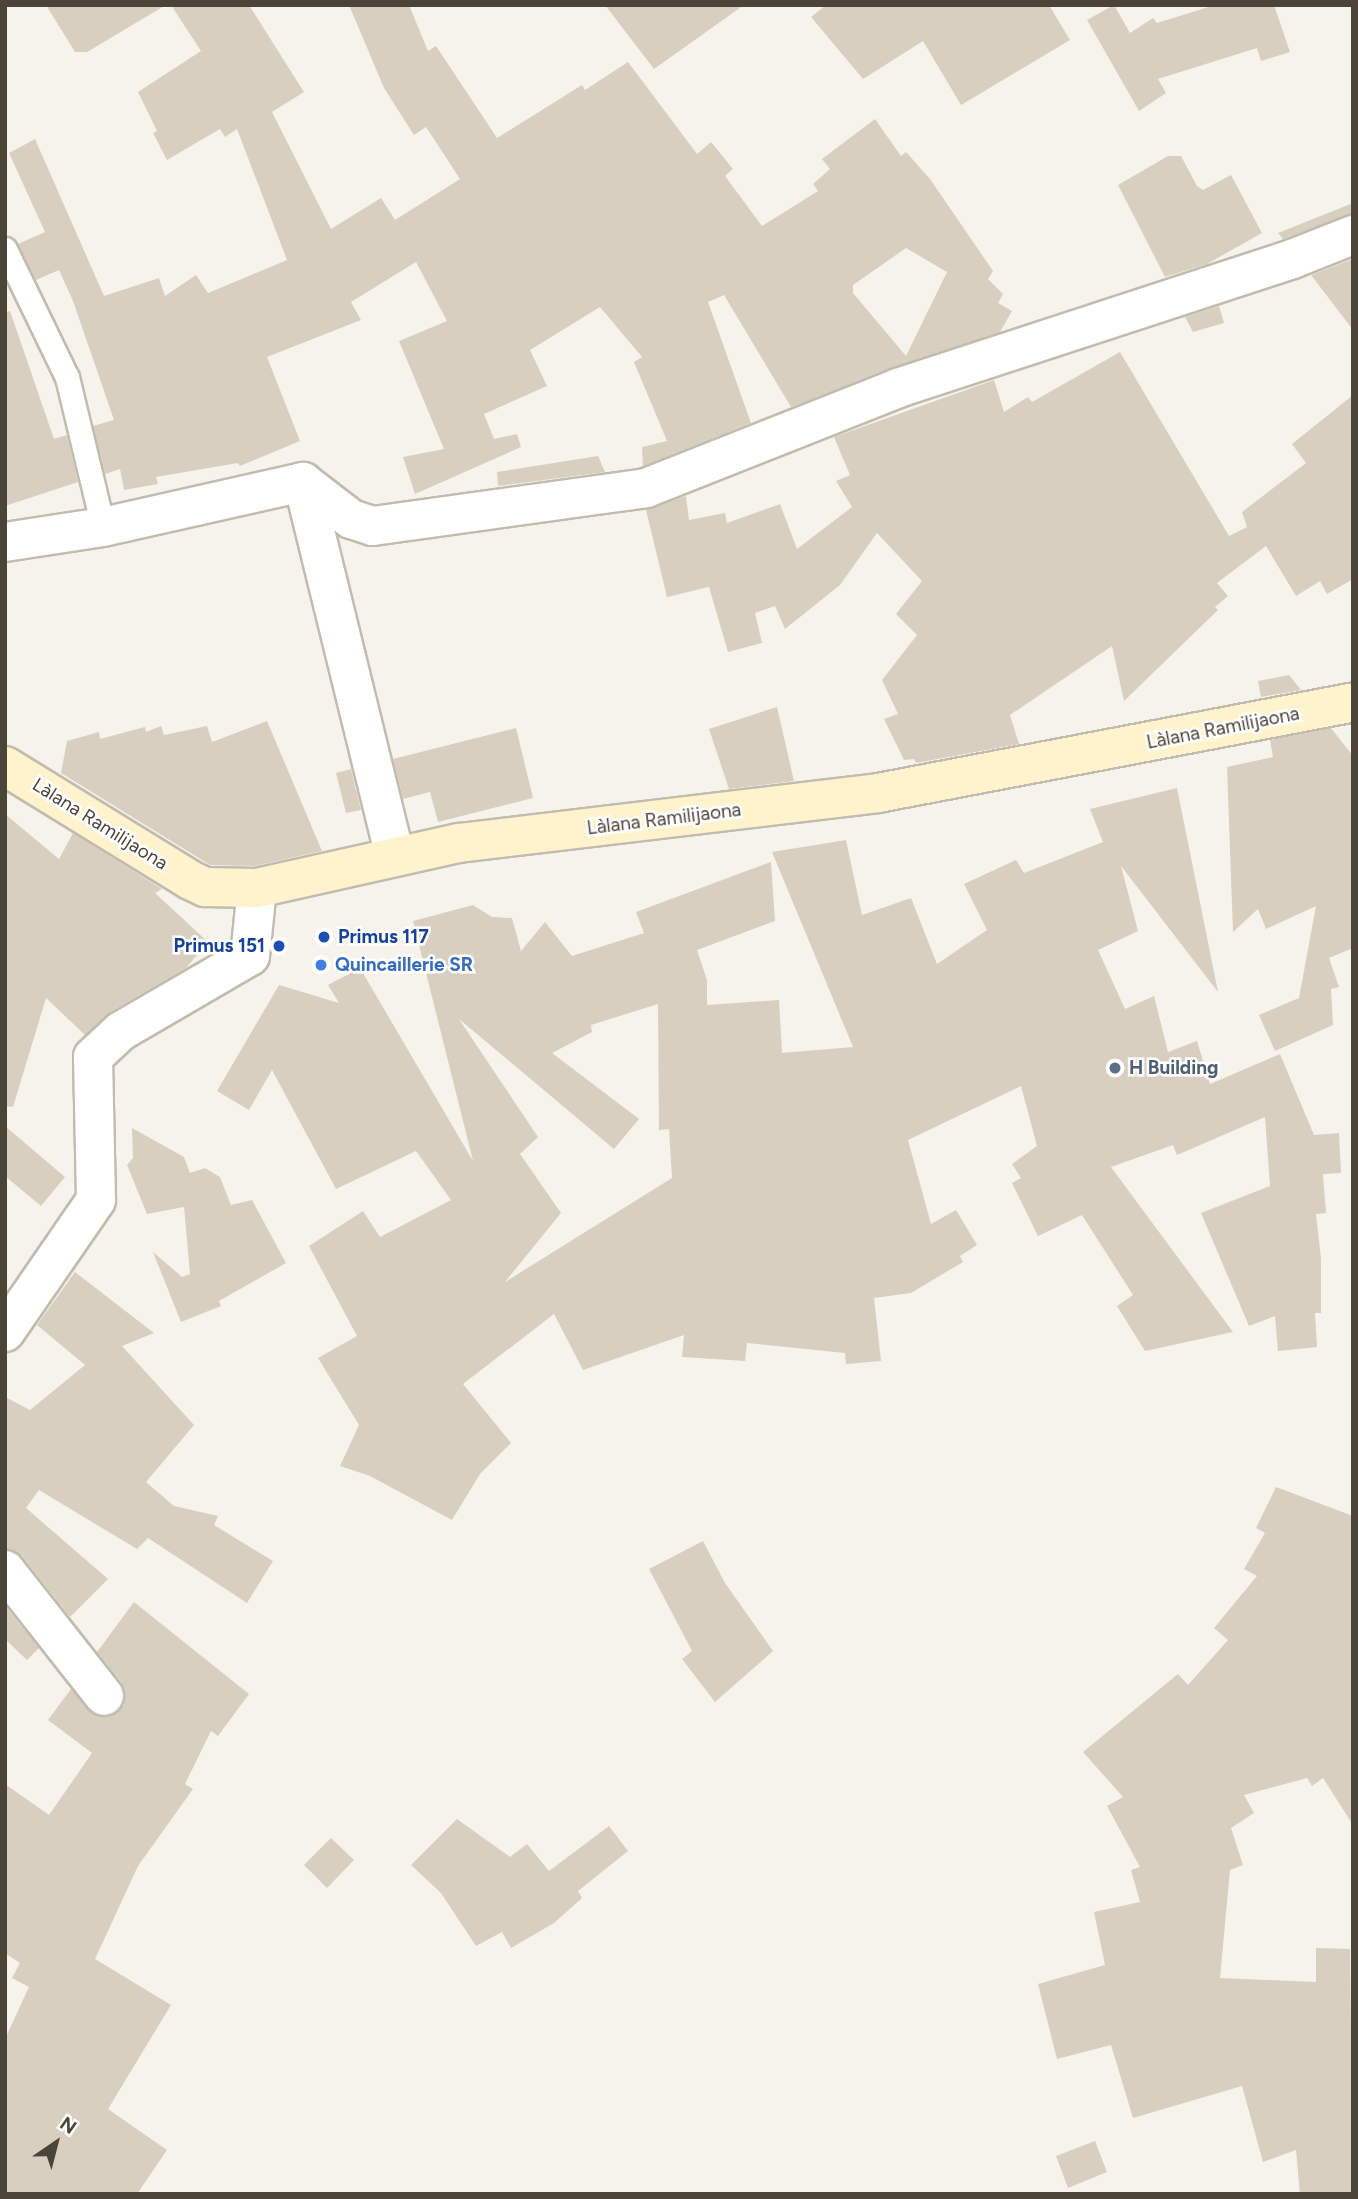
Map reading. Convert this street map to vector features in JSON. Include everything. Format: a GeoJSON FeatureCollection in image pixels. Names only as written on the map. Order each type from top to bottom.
{"type":"FeatureCollection","features":[{"type":"Feature","properties":{"kind":"street"},"geometry":{"type":"LineString","coordinates":[[303,482],[351,519],[373,526],[646,488],[898,388],[1292,259],[1353,234]]}},
{"type":"Feature","properties":{"kind":"street"},"geometry":{"type":"LineString","coordinates":[[5,542],[103,527],[303,482]]}},
{"type":"Feature","properties":{"kind":"street"},"geometry":{"type":"LineString","coordinates":[[303,482],[395,857]]}},
{"type":"Feature","properties":{"kind":"street","name":"Làlana Ramilijaona"},"geometry":{"type":"LineString","coordinates":[[5,766],[190,880],[205,887],[257,888],[460,843],[878,793],[1353,702]]}},
{"type":"Feature","properties":{"kind":"street"},"geometry":{"type":"LineString","coordinates":[[5,1332],[96,1200],[93,1057],[121,1031],[250,956],[257,888]]}},
{"type":"Feature","properties":{"kind":"street"},"geometry":{"type":"LineString","coordinates":[[5,1570],[104,1696]]}},
{"type":"Feature","properties":{"kind":"lane"},"geometry":{"type":"LineString","coordinates":[[5,249],[67,377],[103,527]]}},
{"type":"Feature","properties":{"kind":"building"},"geometry":{"type":"Polygon","coordinates":[[[46,5],[166,5],[87,52],[75,52],[46,5]]]}},
{"type":"Feature","properties":{"kind":"building"},"geometry":{"type":"Polygon","coordinates":[[[171,5],[249,5],[304,92],[272,112],[331,229],[381,198],[395,220],[460,179],[426,127],[414,135],[384,88],[349,5],[409,5],[428,51],[436,46],[497,138],[582,85],[585,90],[628,62],[697,154],[711,142],[733,169],[725,176],[762,226],[818,191],[813,184],[830,169],[822,159],[875,119],[901,156],[906,152],[930,179],[993,271],[988,279],[1003,294],[998,303],[1012,311],[1000,332],[791,407],[724,295],[708,302],[751,423],[643,466],[642,447],[667,441],[634,362],[642,357],[600,307],[530,350],[547,386],[484,414],[494,439],[517,434],[521,447],[415,494],[403,457],[444,449],[399,341],[447,321],[416,262],[351,302],[361,320],[267,357],[300,441],[240,466],[238,463],[156,477],[158,484],[124,490],[120,469],[105,474],[93,426],[114,420],[73,301],[59,270],[36,280],[18,244],[45,232],[9,153],[35,139],[104,296],[159,278],[165,296],[196,275],[208,293],[287,260],[237,129],[225,137],[220,129],[167,160],[153,133],[157,131],[138,92],[201,51],[171,5]],[[906,248],[853,285],[853,293],[906,356],[947,272],[906,248]]]}},
{"type":"Feature","properties":{"kind":"building"},"geometry":{"type":"Polygon","coordinates":[[[605,5],[744,5],[654,69],[605,5]]]}},
{"type":"Feature","properties":{"kind":"building"},"geometry":{"type":"Polygon","coordinates":[[[826,5],[1049,5],[1070,40],[961,105],[923,41],[863,79],[811,17],[826,5]]]}},
{"type":"Feature","properties":{"kind":"building"},"geometry":{"type":"Polygon","coordinates":[[[1114,5],[1130,33],[1153,18],[1157,23],[1215,5],[1274,5],[1290,52],[1261,61],[1257,48],[1158,79],[1166,93],[1139,111],[1087,20],[1114,5]]]}},
{"type":"Feature","properties":{"kind":"building"},"geometry":{"type":"Polygon","coordinates":[[[1168,156],[1181,156],[1197,186],[1203,190],[1231,175],[1262,233],[1207,264],[1165,277],[1118,185],[1168,156]]]}},
{"type":"Feature","properties":{"kind":"building"},"geometry":{"type":"Polygon","coordinates":[[[1353,203],[1353,214],[1283,239],[1278,233],[1353,203]]]}},
{"type":"Feature","properties":{"kind":"building"},"geometry":{"type":"Polygon","coordinates":[[[1353,259],[1353,330],[1311,275],[1353,259]]]}},
{"type":"Feature","properties":{"kind":"building"},"geometry":{"type":"Polygon","coordinates":[[[1219,306],[1224,323],[1193,332],[1185,317],[1219,306]]]}},
{"type":"Feature","properties":{"kind":"building"},"geometry":{"type":"Polygon","coordinates":[[[10,311],[54,439],[67,435],[78,482],[5,506],[5,312],[10,311]]]}},
{"type":"Feature","properties":{"kind":"building"},"geometry":{"type":"Polygon","coordinates":[[[1120,352],[1229,536],[1247,527],[1242,512],[1306,463],[1292,444],[1353,395],[1353,579],[1327,594],[1320,581],[1296,596],[1266,546],[1217,583],[1228,596],[1215,607],[1218,610],[1124,701],[1112,646],[1010,715],[1019,744],[916,763],[914,759],[904,760],[884,719],[898,714],[882,680],[917,635],[896,614],[922,581],[877,533],[840,585],[785,629],[775,606],[755,613],[762,643],[728,652],[709,587],[667,597],[646,510],[686,496],[689,520],[725,513],[727,523],[780,504],[797,549],[852,507],[836,481],[850,475],[834,437],[994,380],[1004,412],[1028,397],[1032,402],[1120,352]]]}},
{"type":"Feature","properties":{"kind":"building"},"geometry":{"type":"Polygon","coordinates":[[[598,456],[605,472],[498,486],[497,472],[598,456]]]}},
{"type":"Feature","properties":{"kind":"building"},"geometry":{"type":"Polygon","coordinates":[[[1289,675],[1301,690],[1261,697],[1258,681],[1289,675]]]}},
{"type":"Feature","properties":{"kind":"building"},"geometry":{"type":"Polygon","coordinates":[[[777,707],[794,781],[729,789],[709,729],[777,707]]]}},
{"type":"Feature","properties":{"kind":"building"},"geometry":{"type":"Polygon","coordinates":[[[267,721],[322,851],[255,866],[210,865],[61,773],[67,741],[99,732],[100,739],[145,727],[146,732],[161,726],[164,735],[207,726],[212,742],[267,721]]]}},
{"type":"Feature","properties":{"kind":"building"},"geometry":{"type":"Polygon","coordinates":[[[516,728],[533,798],[438,822],[430,792],[403,799],[393,759],[516,728]]]}},
{"type":"Feature","properties":{"kind":"building"},"geometry":{"type":"Polygon","coordinates":[[[1331,728],[1353,756],[1353,948],[1329,958],[1339,987],[1331,989],[1333,1025],[1275,1051],[1259,1015],[1299,998],[1316,906],[1266,929],[1258,909],[1233,932],[1227,767],[1273,757],[1270,740],[1331,728]]]}},
{"type":"Feature","properties":{"kind":"building"},"geometry":{"type":"Polygon","coordinates":[[[351,769],[361,810],[346,813],[336,773],[351,769]]]}},
{"type":"Feature","properties":{"kind":"building"},"geometry":{"type":"Polygon","coordinates":[[[1177,788],[1218,992],[1121,866],[1138,931],[1098,950],[1125,1009],[1154,996],[1168,1052],[1197,1041],[1210,1084],[1280,1054],[1314,1135],[1339,1133],[1341,1173],[1323,1174],[1326,1213],[1316,1214],[1321,1259],[1321,1313],[1315,1313],[1317,1347],[1278,1351],[1275,1316],[1249,1326],[1201,1213],[1270,1186],[1265,1117],[1177,1155],[1173,1145],[1111,1167],[1233,1332],[1145,1351],[1117,1306],[1133,1295],[1082,1215],[1038,1236],[1012,1183],[1021,1178],[1012,1164],[1037,1146],[1021,1086],[908,1140],[931,1224],[956,1210],[977,1245],[960,1256],[963,1262],[911,1293],[874,1298],[881,1361],[846,1364],[845,1353],[747,1343],[745,1361],[682,1357],[684,1335],[583,1370],[554,1314],[463,1384],[511,1443],[480,1474],[452,1520],[370,1476],[340,1466],[359,1425],[318,1358],[357,1336],[309,1246],[363,1211],[380,1237],[451,1200],[416,1151],[336,1189],[272,1070],[249,1110],[217,1091],[279,985],[339,1003],[328,985],[360,968],[473,1161],[413,921],[473,905],[492,917],[512,918],[521,951],[545,922],[572,956],[644,933],[636,912],[771,862],[775,921],[697,950],[707,980],[707,1005],[779,1000],[782,1053],[853,1047],[772,852],[846,840],[862,915],[911,898],[937,964],[987,930],[964,884],[1016,860],[1024,873],[1103,842],[1090,809],[1177,788]],[[658,1004],[591,1025],[592,1032],[552,1053],[639,1119],[614,1149],[459,1019],[538,1137],[520,1154],[561,1213],[505,1282],[672,1178],[669,1129],[659,1130],[658,1004]]]}},
{"type":"Feature","properties":{"kind":"building"},"geometry":{"type":"Polygon","coordinates":[[[5,814],[59,859],[73,833],[162,889],[155,893],[208,942],[186,968],[110,1012],[85,1035],[46,998],[13,1107],[5,1106],[5,814]]]}},
{"type":"Feature","properties":{"kind":"building"},"geometry":{"type":"Polygon","coordinates":[[[5,1126],[65,1177],[41,1206],[5,1176],[5,1126]]]}},
{"type":"Feature","properties":{"kind":"building"},"geometry":{"type":"Polygon","coordinates":[[[132,1128],[184,1157],[190,1173],[205,1168],[220,1177],[231,1205],[252,1200],[286,1263],[219,1301],[221,1306],[181,1322],[153,1252],[182,1277],[190,1274],[184,1207],[147,1214],[127,1165],[133,1158],[132,1128]]]}},
{"type":"Feature","properties":{"kind":"building"},"geometry":{"type":"Polygon","coordinates":[[[75,1272],[154,1333],[122,1346],[194,1425],[146,1482],[174,1506],[218,1516],[214,1525],[273,1561],[247,1603],[148,1538],[137,1549],[39,1490],[26,1508],[108,1579],[70,1617],[22,1556],[5,1549],[5,1397],[30,1410],[85,1365],[37,1325],[75,1272]]]}},
{"type":"Feature","properties":{"kind":"building"},"geometry":{"type":"Polygon","coordinates":[[[1276,1487],[1353,1516],[1353,1825],[1323,1778],[1312,1786],[1307,1778],[1244,1795],[1254,1813],[1231,1828],[1243,1865],[1230,1870],[1220,1978],[1316,1982],[1316,1948],[1350,1949],[1353,2194],[1300,2194],[1296,2150],[1263,2162],[1242,2086],[1133,2118],[1111,2045],[1057,2059],[1038,1984],[1105,1965],[1094,1912],[1140,1902],[1131,1870],[1140,1867],[1107,1806],[1123,1797],[1083,1752],[1178,1674],[1188,1685],[1228,1640],[1214,1628],[1257,1576],[1244,1569],[1265,1533],[1256,1528],[1276,1487]]]}},
{"type":"Feature","properties":{"kind":"building"},"geometry":{"type":"Polygon","coordinates":[[[703,1541],[725,1583],[773,1651],[715,1702],[682,1659],[692,1651],[649,1569],[703,1541]]]}},
{"type":"Feature","properties":{"kind":"building"},"geometry":{"type":"Polygon","coordinates":[[[134,1602],[249,1694],[218,1736],[211,1731],[185,1784],[193,1789],[138,1866],[95,1959],[171,2005],[108,2109],[167,2150],[137,2194],[5,2194],[5,2039],[29,1987],[12,1978],[20,1963],[5,1953],[5,1784],[49,1815],[92,1753],[48,1720],[71,1689],[97,1716],[108,1717],[124,1705],[122,1683],[97,1652],[134,1602]]]}},
{"type":"Feature","properties":{"kind":"building"},"geometry":{"type":"Polygon","coordinates":[[[5,1606],[39,1648],[27,1660],[5,1639],[5,1606]]]}},
{"type":"Feature","properties":{"kind":"building"},"geometry":{"type":"Polygon","coordinates":[[[457,1819],[510,1857],[527,1844],[549,1871],[609,1826],[628,1851],[578,1891],[582,1898],[554,1923],[511,1948],[502,1932],[476,1946],[441,1893],[411,1865],[457,1819]]]}},
{"type":"Feature","properties":{"kind":"building"},"geometry":{"type":"Polygon","coordinates":[[[331,1838],[354,1860],[327,1888],[304,1865],[331,1838]]]}},
{"type":"Feature","properties":{"kind":"building"},"geometry":{"type":"Polygon","coordinates":[[[1095,2141],[1107,2172],[1068,2188],[1056,2156],[1095,2141]]]}},
{"type":"Feature","properties":{"kind":"place","name":"Primus 117"},"geometry":{"type":"Point","coordinates":[324,937]}},
{"type":"Feature","properties":{"kind":"place","name":"Primus 151"},"geometry":{"type":"Point","coordinates":[279,946]}},
{"type":"Feature","properties":{"kind":"place","name":"Quincaillerie SR"},"geometry":{"type":"Point","coordinates":[321,965]}},
{"type":"Feature","properties":{"kind":"place","name":"H Building"},"geometry":{"type":"Point","coordinates":[1115,1068]}}]}
